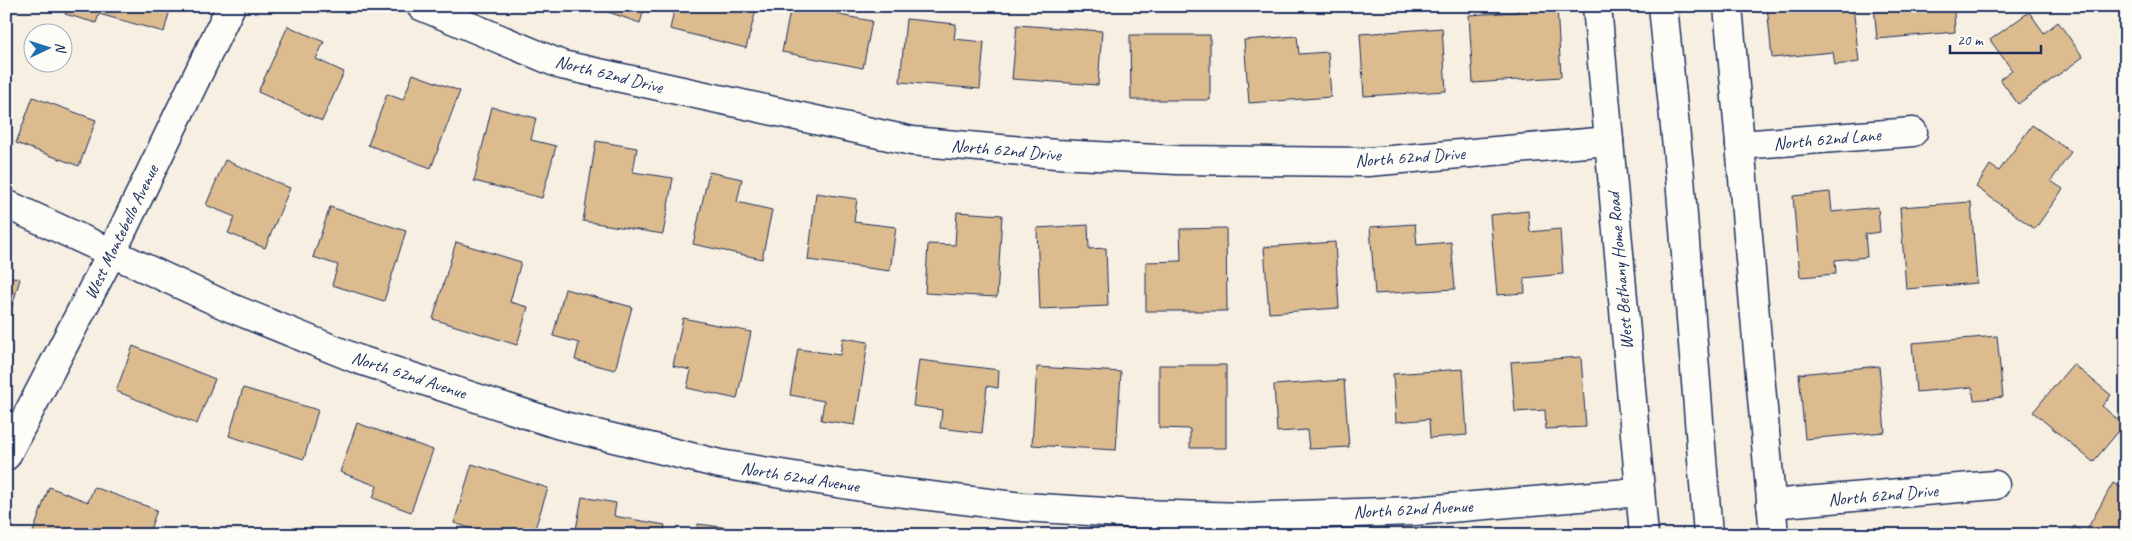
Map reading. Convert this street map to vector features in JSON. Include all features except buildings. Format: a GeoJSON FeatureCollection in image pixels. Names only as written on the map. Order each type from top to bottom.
{"type":"FeatureCollection","features":[{"type":"Feature","properties":{"kind":"street","name":"West Montebello Avenue"},"geometry":{"type":"LineString","coordinates":[[6,456],[111,254],[231,6]]}},
{"type":"Feature","properties":{"kind":"street","name":"North 62nd Drive"},"geometry":{"type":"LineString","coordinates":[[422,6],[562,65],[912,141],[1056,154],[1177,160],[1359,162],[1609,141]]}},
{"type":"Feature","properties":{"kind":"street","name":"West Bethany Home Road"},"geometry":{"type":"LineString","coordinates":[[1597,6],[1644,535]]}},
{"type":"Feature","properties":{"kind":"street"},"geometry":{"type":"LineString","coordinates":[[1663,6],[1681,188],[1708,535]]}},
{"type":"Feature","properties":{"kind":"street"},"geometry":{"type":"LineString","coordinates":[[1728,6],[1774,535]]}},
{"type":"Feature","properties":{"kind":"street","name":"North 62nd Lane"},"geometry":{"type":"LineString","coordinates":[[1740,145],[1914,132]]}},
{"type":"Feature","properties":{"kind":"street","name":"North 62nd Avenue"},"geometry":{"type":"LineString","coordinates":[[6,204],[229,307],[357,359],[560,425],[720,464],[880,490],[1023,507],[1245,517],[1414,510],[1640,492]]}},
{"type":"Feature","properties":{"kind":"street","name":"North 62nd Drive"},"geometry":{"type":"LineString","coordinates":[[1771,504],[1995,485]]}}]}
